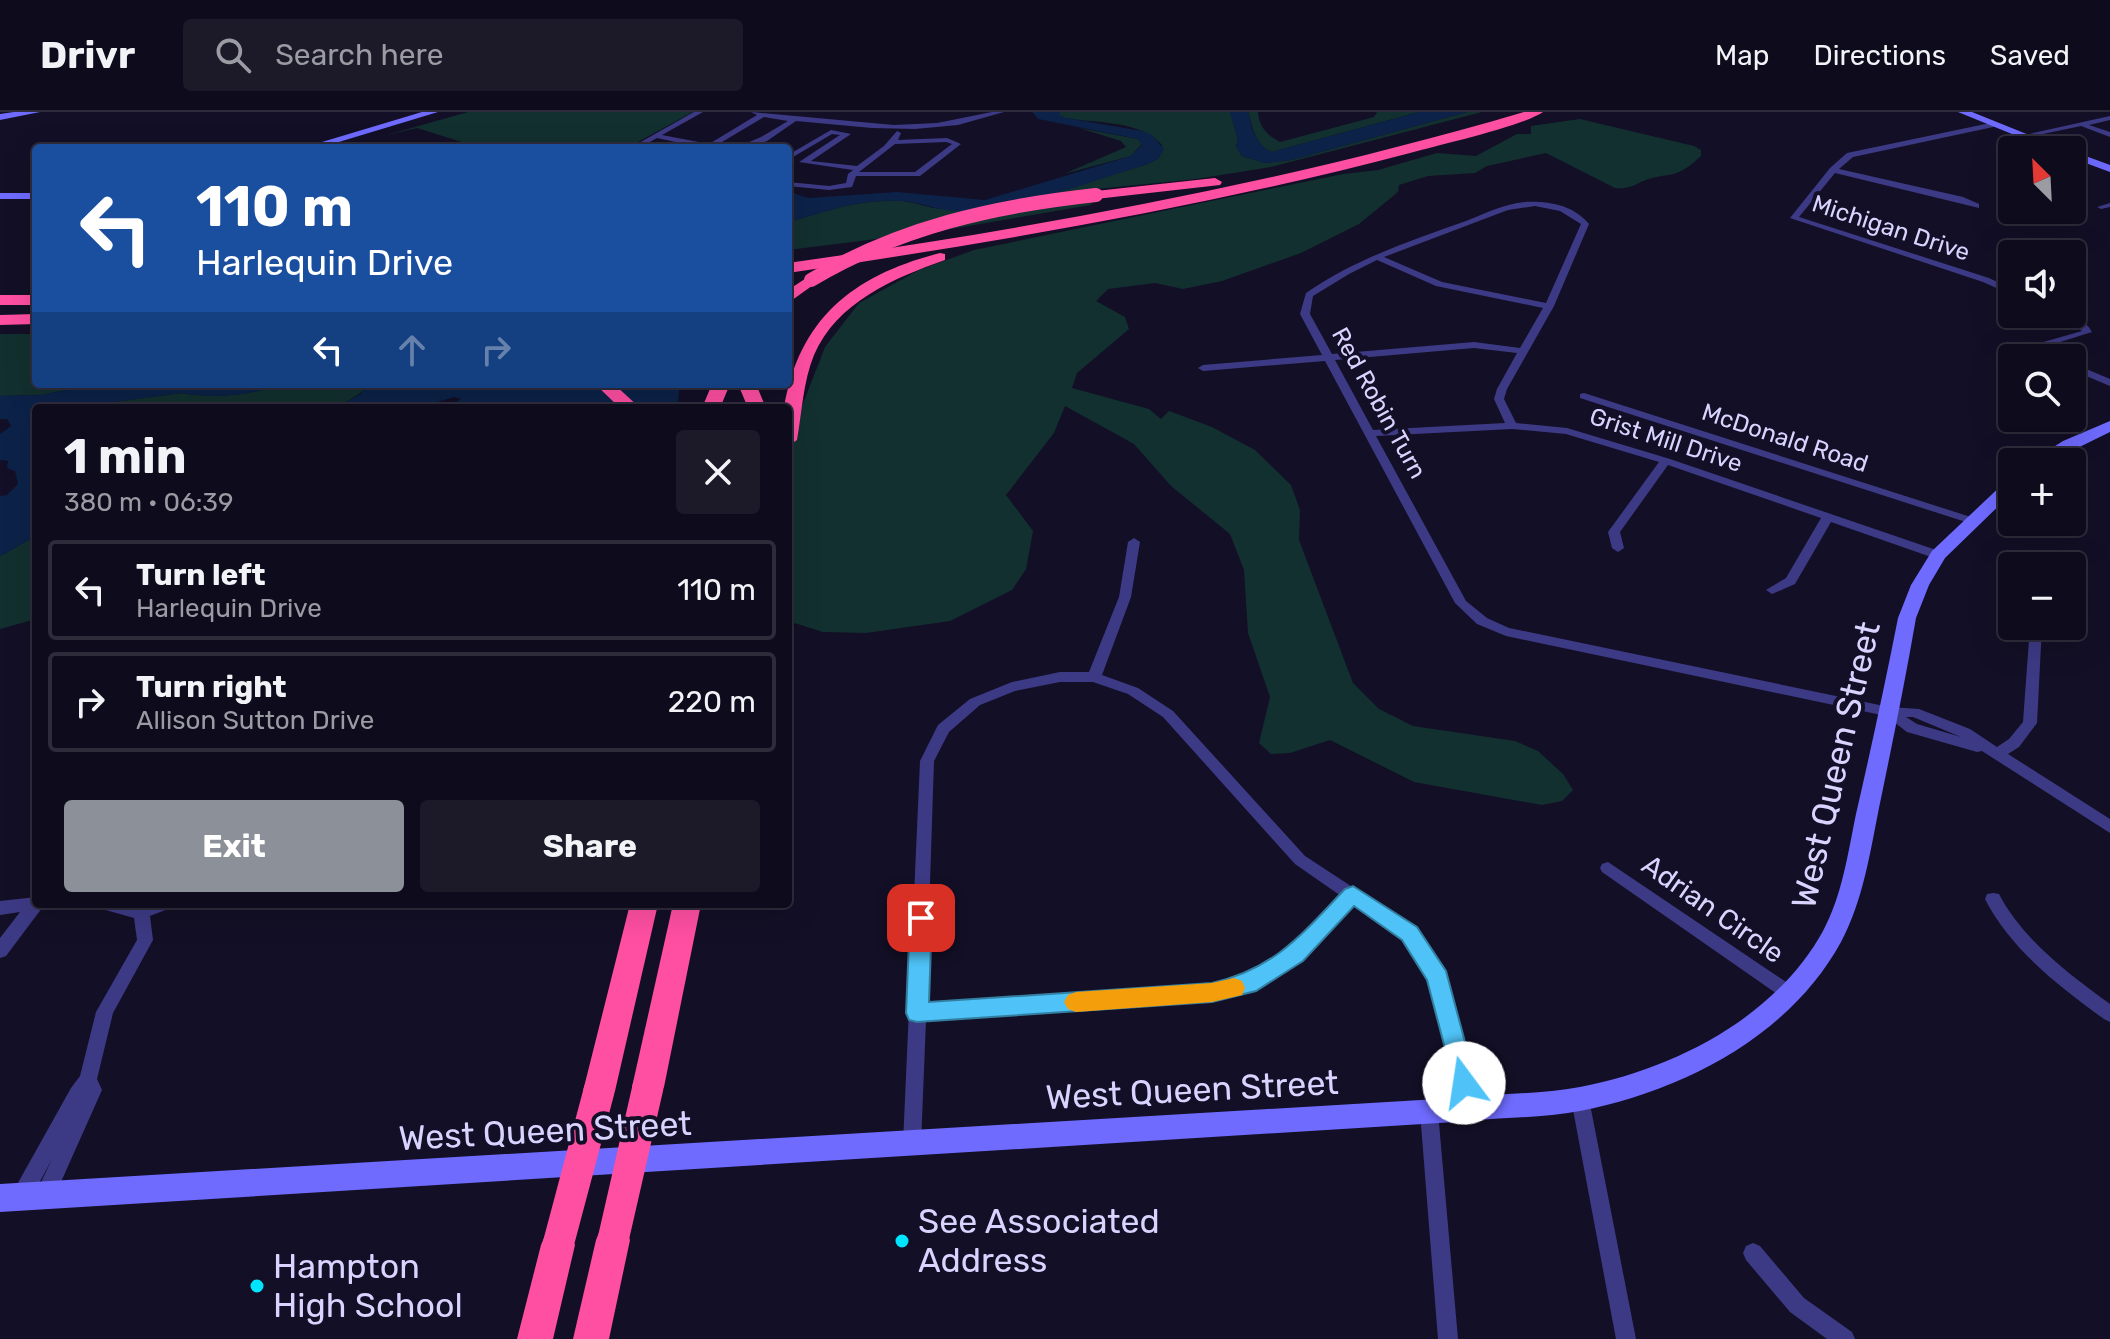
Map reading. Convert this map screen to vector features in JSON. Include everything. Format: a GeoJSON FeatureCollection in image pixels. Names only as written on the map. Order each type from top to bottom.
{"type":"FeatureCollection","features":[{"type":"Feature","properties":{"kind":"highway"},"geometry":{"type":"LineString","coordinates":[[792,256],[1087,213],[1366,153],[1512,112]]}},
{"type":"Feature","properties":{"kind":"highway"},"geometry":{"type":"LineString","coordinates":[[1475,131],[1537,112]]}},
{"type":"Feature","properties":{"kind":"highway"},"geometry":{"type":"LineString","coordinates":[[792,420],[803,364],[819,333],[838,312],[863,292],[921,263],[968,248],[1067,225],[1284,182],[1558,112]]}},
{"type":"Feature","properties":{"kind":"highway"},"geometry":{"type":"LineString","coordinates":[[792,295],[811,280],[870,247],[932,224],[1002,207],[1216,182],[1366,153]]}},
{"type":"Feature","properties":{"kind":"highway"},"geometry":{"type":"LineString","coordinates":[[792,267],[1067,225]]}},
{"type":"Feature","properties":{"kind":"highway"},"geometry":{"type":"LineString","coordinates":[[0,300],[32,300]]}},
{"type":"Feature","properties":{"kind":"highway"},"geometry":{"type":"LineString","coordinates":[[0,307],[32,307]]}},
{"type":"Feature","properties":{"kind":"highway"},"geometry":{"type":"LineString","coordinates":[[0,320],[32,319]]}},
{"type":"Feature","properties":{"kind":"highway"},"geometry":{"type":"LineString","coordinates":[[608,388],[626,404]]}},
{"type":"Feature","properties":{"kind":"highway"},"geometry":{"type":"LineString","coordinates":[[535,1339],[643,908]]}},
{"type":"Feature","properties":{"kind":"highway"},"geometry":{"type":"LineString","coordinates":[[591,1339],[686,908]]}},
{"type":"Feature","properties":{"kind":"main road"},"geometry":{"type":"LineString","coordinates":[[0,117],[35,112]]}},
{"type":"Feature","properties":{"kind":"main road"},"geometry":{"type":"LineString","coordinates":[[321,144],[433,112]]}},
{"type":"Feature","properties":{"kind":"main road"},"geometry":{"type":"LineString","coordinates":[[1963,112],[2024,136]]}},
{"type":"Feature","properties":{"kind":"main road"},"geometry":{"type":"LineString","coordinates":[[341,144],[448,113]]}},
{"type":"Feature","properties":{"kind":"main road"},"geometry":{"type":"LineString","coordinates":[[2086,160],[2110,169]]}},
{"type":"Feature","properties":{"kind":"main road"},"geometry":{"type":"LineString","coordinates":[[0,189],[32,189]]}},
{"type":"Feature","properties":{"kind":"main road"},"geometry":{"type":"LineString","coordinates":[[0,196],[32,196]]}},
{"type":"Feature","properties":{"kind":"main road"},"geometry":{"type":"LineString","coordinates":[[2061,448],[2110,426]]}},
{"type":"Feature","properties":{"kind":"main road","name":"West Queen Street"},"geometry":{"type":"LineString","coordinates":[[22,1197],[1471,1109],[1580,1099],[1652,1078],[1696,1060],[1758,1021],[1789,993],[1832,937],[1844,906],[1889,712],[1907,618],[1920,585],[1938,555],[1998,497]]}},
{"type":"Feature","properties":{"kind":"street"},"geometry":{"type":"LineString","coordinates":[[641,144],[699,112]]}},
{"type":"Feature","properties":{"kind":"street"},"geometry":{"type":"LineString","coordinates":[[714,144],[762,113],[897,128],[956,123],[1000,112]]}},
{"type":"Feature","properties":{"kind":"street"},"geometry":{"type":"LineString","coordinates":[[750,144],[764,139],[798,115]]}},
{"type":"Feature","properties":{"kind":"street"},"geometry":{"type":"LineString","coordinates":[[2024,136],[2110,118]]}},
{"type":"Feature","properties":{"kind":"street","name":"Michigan Drive"},"geometry":{"type":"LineString","coordinates":[[1995,124],[1850,155],[1795,215],[1798,221],[1998,286]]}},
{"type":"Feature","properties":{"kind":"street"},"geometry":{"type":"LineString","coordinates":[[2081,124],[2110,135]]}},
{"type":"Feature","properties":{"kind":"street"},"geometry":{"type":"LineString","coordinates":[[894,142],[897,128]]}},
{"type":"Feature","properties":{"kind":"street"},"geometry":{"type":"LineString","coordinates":[[792,156],[831,132],[847,134],[804,162]]}},
{"type":"Feature","properties":{"kind":"street"},"geometry":{"type":"LineString","coordinates":[[655,136],[694,144]]}},
{"type":"Feature","properties":{"kind":"street"},"geometry":{"type":"LineString","coordinates":[[792,160],[855,171],[917,174],[957,144],[947,140],[894,142],[855,171],[849,185],[829,188],[792,184]]}},
{"type":"Feature","properties":{"kind":"street"},"geometry":{"type":"LineString","coordinates":[[1833,170],[1960,199],[1976,206]]}},
{"type":"Feature","properties":{"kind":"street","name":"Red Robin Turn"},"geometry":{"type":"LineString","coordinates":[[1512,426],[1499,399],[1549,306],[1585,224],[1567,211],[1545,205],[1517,205],[1379,258],[1325,283],[1309,295],[1305,314],[1461,603],[1482,621],[1506,632],[1889,712],[1914,712],[1965,733],[2110,827]]}},
{"type":"Feature","properties":{"kind":"street"},"geometry":{"type":"LineString","coordinates":[[1379,258],[1439,284],[1549,306]]}},
{"type":"Feature","properties":{"kind":"street"},"geometry":{"type":"LineString","coordinates":[[2046,344],[2087,332],[2085,328]]}},
{"type":"Feature","properties":{"kind":"street"},"geometry":{"type":"LineString","coordinates":[[1203,368],[1474,345],[1523,351]]}},
{"type":"Feature","properties":{"kind":"street"},"geometry":{"type":"LineString","coordinates":[[2086,372],[2110,383]]}},
{"type":"Feature","properties":{"kind":"street","name":"McDonald Road"},"geometry":{"type":"LineString","coordinates":[[1584,396],[1973,521]]}},
{"type":"Feature","properties":{"kind":"street","name":"Grist Mill Drive"},"geometry":{"type":"LineString","coordinates":[[1371,433],[1512,426],[1567,431],[1666,461],[1938,555]]}},
{"type":"Feature","properties":{"kind":"street"},"geometry":{"type":"LineString","coordinates":[[1618,548],[1614,532],[1666,461]]}},
{"type":"Feature","properties":{"kind":"street"},"geometry":{"type":"LineString","coordinates":[[1772,590],[1791,581],[1828,516]]}},
{"type":"Feature","properties":{"kind":"street"},"geometry":{"type":"LineString","coordinates":[[1094,677],[1125,597],[1134,542]]}},
{"type":"Feature","properties":{"kind":"street"},"geometry":{"type":"LineString","coordinates":[[1998,753],[2014,743],[2030,723],[2035,640]]}},
{"type":"Feature","properties":{"kind":"street"},"geometry":{"type":"LineString","coordinates":[[912,1144],[927,761],[943,729],[975,702],[1012,687],[1060,677],[1094,677],[1133,691],[1168,714],[1300,860],[1409,933],[1438,978],[1471,1109]]}},
{"type":"Feature","properties":{"kind":"street","name":"Adrian Circle"},"geometry":{"type":"LineString","coordinates":[[1608,868],[1789,993]]}},
{"type":"Feature","properties":{"kind":"street"},"geometry":{"type":"LineString","coordinates":[[917,1013],[1212,993],[1248,985],[1296,955],[1353,894]]}},
{"type":"Feature","properties":{"kind":"street"},"geometry":{"type":"LineString","coordinates":[[1993,899],[1999,915],[2015,933],[2110,1014]]}},
{"type":"Feature","properties":{"kind":"street"},"geometry":{"type":"LineString","coordinates":[[0,908],[32,904]]}},
{"type":"Feature","properties":{"kind":"street"},"geometry":{"type":"LineString","coordinates":[[0,951],[32,908]]}},
{"type":"Feature","properties":{"kind":"street"},"geometry":{"type":"LineString","coordinates":[[123,908],[142,913],[153,908]]}},
{"type":"Feature","properties":{"kind":"street"},"geometry":{"type":"LineString","coordinates":[[22,1197],[93,1090],[88,1079],[105,1012],[145,940],[142,913]]}},
{"type":"Feature","properties":{"kind":"street"},"geometry":{"type":"LineString","coordinates":[[1580,1099],[1626,1339]]}},
{"type":"Feature","properties":{"kind":"street"},"geometry":{"type":"LineString","coordinates":[[1429,1112],[1448,1339]]}},
{"type":"Feature","properties":{"kind":"street"},"geometry":{"type":"LineString","coordinates":[[1753,1253],[1797,1305],[1845,1339]]}},
{"type":"Feature","properties":{"kind":"green space"},"geometry":{"type":"Polygon","coordinates":[[[468,112],[693,112],[634,144],[463,144],[465,143],[417,128],[383,136],[468,112]]]}},
{"type":"Feature","properties":{"kind":"green space"},"geometry":{"type":"Polygon","coordinates":[[[1230,112],[1238,139],[1236,146],[1242,156],[1265,163],[1291,160],[1467,112],[1482,112],[1271,167],[1196,179],[1096,189],[1091,205],[933,232],[792,250],[792,221],[844,207],[886,201],[944,209],[996,205],[1072,187],[1159,158],[1162,145],[1141,131],[1057,114],[1230,112]]]}},
{"type":"Feature","properties":{"kind":"green space"},"geometry":{"type":"Polygon","coordinates":[[[1248,112],[1258,112],[1264,130],[1280,142],[1374,117],[1377,112],[1419,112],[1272,152],[1258,141],[1248,112]]]}},
{"type":"Feature","properties":{"kind":"green space"},"geometry":{"type":"Polygon","coordinates":[[[1580,119],[1694,146],[1701,150],[1701,156],[1677,173],[1623,188],[1615,188],[1546,153],[1487,166],[1475,173],[1428,176],[1399,185],[1398,192],[1359,224],[1301,253],[1222,281],[1183,289],[1155,283],[1108,289],[1096,301],[1125,317],[1129,329],[1077,373],[1072,388],[1149,409],[1161,419],[1169,411],[1212,427],[1255,450],[1291,485],[1300,510],[1299,540],[1353,683],[1379,709],[1413,726],[1515,741],[1538,751],[1563,774],[1573,790],[1562,801],[1542,805],[1414,782],[1330,740],[1290,753],[1271,754],[1259,743],[1270,697],[1248,633],[1244,570],[1230,534],[1171,486],[1134,444],[1065,406],[1054,433],[1006,495],[1033,531],[1026,569],[1012,590],[950,621],[866,633],[823,632],[792,622],[792,432],[825,347],[859,303],[919,270],[974,250],[1343,174],[1378,170],[1437,153],[1476,156],[1517,134],[1531,134],[1531,126],[1580,119]]]}},
{"type":"Feature","properties":{"kind":"green space"},"geometry":{"type":"Polygon","coordinates":[[[1079,128],[1138,139],[1142,144],[1131,156],[1064,174],[1126,147],[1121,141],[1079,128]]]}},
{"type":"Feature","properties":{"kind":"green space"},"geometry":{"type":"Polygon","coordinates":[[[0,334],[32,334],[32,388],[76,388],[41,395],[0,396],[0,334]]]}},
{"type":"Feature","properties":{"kind":"green space"},"geometry":{"type":"Polygon","coordinates":[[[268,388],[362,388],[362,392],[343,404],[98,404],[182,393],[207,396],[268,388]]]}},
{"type":"Feature","properties":{"kind":"green space"},"geometry":{"type":"Polygon","coordinates":[[[32,538],[32,620],[0,629],[0,556],[32,538]]]}},
{"type":"Feature","properties":{"kind":"water"},"geometry":{"type":"Polygon","coordinates":[[[1032,112],[1060,112],[1059,115],[1066,118],[1142,131],[1152,135],[1164,149],[1159,158],[1148,164],[1010,205],[955,211],[910,202],[871,202],[792,221],[792,192],[808,198],[897,192],[985,200],[1131,156],[1142,145],[1138,139],[1038,119],[1032,112]]]}},
{"type":"Feature","properties":{"kind":"water"},"geometry":{"type":"Polygon","coordinates":[[[1230,112],[1248,112],[1258,141],[1272,152],[1419,112],[1467,112],[1291,160],[1265,163],[1242,156],[1236,146],[1238,139],[1230,112]]]}},
{"type":"Feature","properties":{"kind":"water"},"geometry":{"type":"Polygon","coordinates":[[[76,388],[267,388],[232,395],[182,393],[98,404],[32,404],[32,538],[0,556],[0,496],[7,495],[18,484],[15,471],[7,468],[8,461],[0,460],[0,434],[11,426],[7,419],[0,419],[0,396],[41,395],[76,388]]]}},
{"type":"Feature","properties":{"kind":"water"},"geometry":{"type":"Polygon","coordinates":[[[361,388],[680,388],[676,404],[453,404],[461,399],[454,397],[431,404],[344,404],[362,393],[361,388]]]}},
{"type":"Feature","properties":{"kind":"slow traffic"},"geometry":{"type":"LineString","coordinates":[[1076,1002],[1212,993],[1234,988]]}},
{"type":"Feature","properties":{"kind":"place","name":"See Associated Address"},"geometry":{"type":"Point","coordinates":[902,1241]}},
{"type":"Feature","properties":{"kind":"place","name":"Hampton High School"},"geometry":{"type":"Point","coordinates":[257,1286]}},
{"type":"Feature","properties":{"kind":"route"},"geometry":{"type":"LineString","coordinates":[[921,918],[917,1013],[1212,993],[1248,985],[1296,955],[1353,894],[1409,933],[1438,978],[1464,1083]]}}]}
